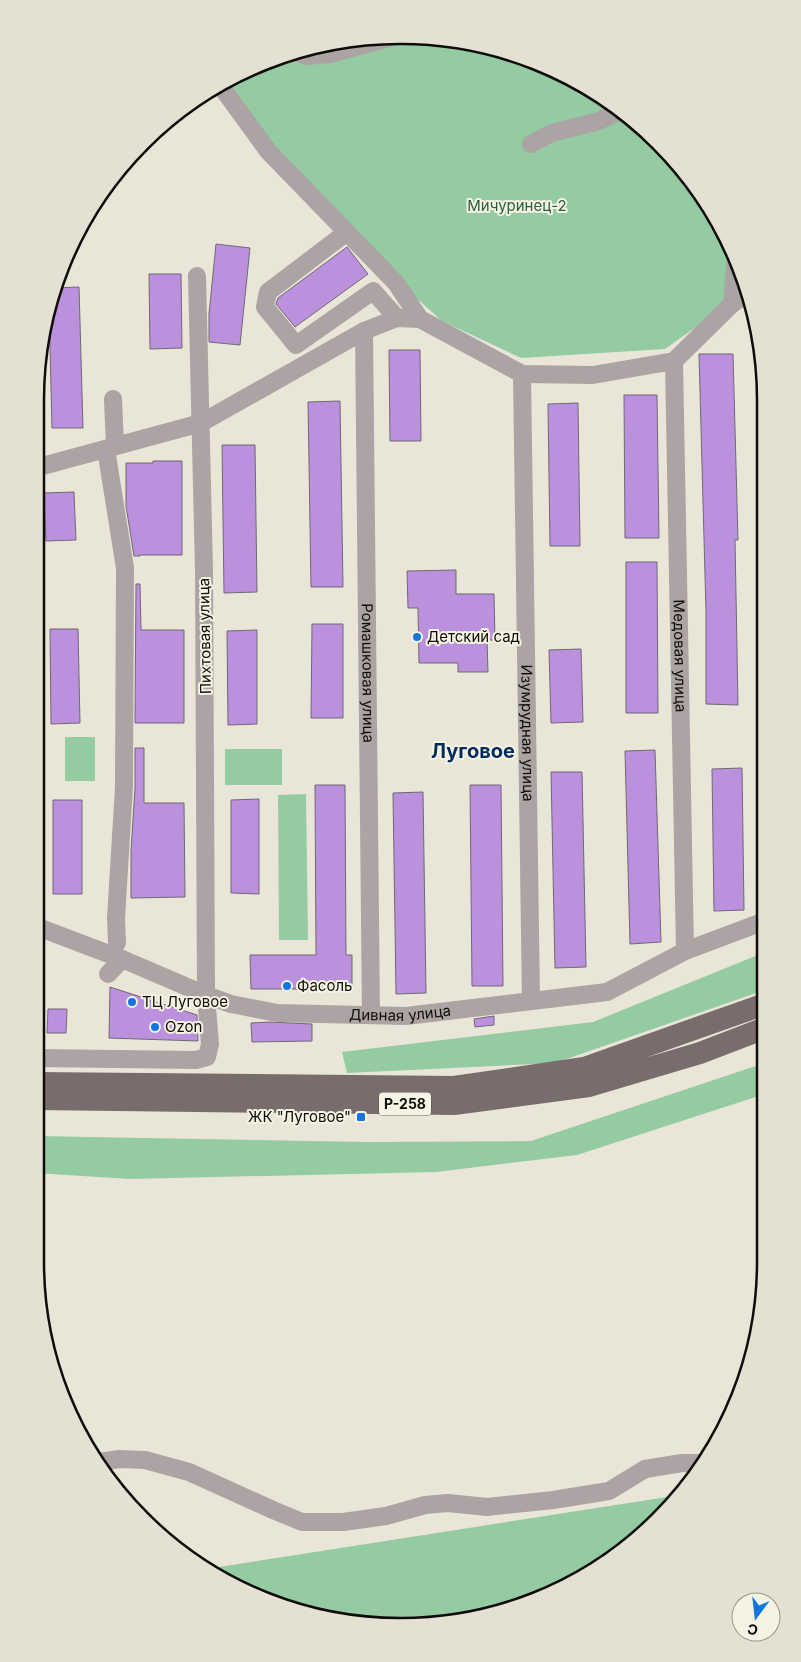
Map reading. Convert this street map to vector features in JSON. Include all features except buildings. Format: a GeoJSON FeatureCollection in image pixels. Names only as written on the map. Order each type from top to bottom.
{"type":"FeatureCollection","features":[{"type":"Feature","properties":{"kind":"main road"},"geometry":{"type":"LineString","coordinates":[[44,1083],[454,1087],[584,1068],[757,1007]]}},
{"type":"Feature","properties":{"kind":"main road","name":"Р-258"},"geometry":{"type":"LineString","coordinates":[[44,1099],[454,1104],[589,1086],[700,1053],[757,1031]]}},
{"type":"Feature","properties":{"kind":"street"},"geometry":{"type":"LineString","coordinates":[[309,56],[330,54],[356,47]]}},
{"type":"Feature","properties":{"kind":"street"},"geometry":{"type":"LineString","coordinates":[[225,91],[268,151],[396,283],[420,319]]}},
{"type":"Feature","properties":{"kind":"street"},"geometry":{"type":"LineString","coordinates":[[531,144],[552,133],[599,121],[613,114]]}},
{"type":"Feature","properties":{"kind":"street"},"geometry":{"type":"LineString","coordinates":[[348,232],[268,292],[265,307],[296,345],[373,291],[397,318]]}},
{"type":"Feature","properties":{"kind":"street","name":"Пихтовая улица"},"geometry":{"type":"LineString","coordinates":[[44,1058],[196,1060],[207,1057],[210,1044],[200,919],[206,698],[197,276]]}},
{"type":"Feature","properties":{"kind":"street"},"geometry":{"type":"LineString","coordinates":[[732,304],[734,276]]}},
{"type":"Feature","properties":{"kind":"street"},"geometry":{"type":"LineString","coordinates":[[44,466],[201,423],[364,331],[397,318],[420,319],[522,374],[593,374],[674,361],[742,297]]}},
{"type":"Feature","properties":{"kind":"street","name":"Ромашковая улица"},"geometry":{"type":"LineString","coordinates":[[364,331],[372,1015]]}},
{"type":"Feature","properties":{"kind":"street","name":"Медовая улица"},"geometry":{"type":"LineString","coordinates":[[674,361],[685,951]]}},
{"type":"Feature","properties":{"kind":"street","name":"Изумрудная улица"},"geometry":{"type":"LineString","coordinates":[[522,374],[531,1001]]}},
{"type":"Feature","properties":{"kind":"street"},"geometry":{"type":"LineString","coordinates":[[108,974],[119,951],[116,918],[124,788],[126,568],[111,447],[113,399]]}},
{"type":"Feature","properties":{"kind":"street","name":"Дивная улица"},"geometry":{"type":"LineString","coordinates":[[44,929],[119,951],[206,996],[231,1004],[277,1013],[406,1016],[607,992],[685,951],[757,924]]}},
{"type":"Feature","properties":{"kind":"street"},"geometry":{"type":"LineString","coordinates":[[105,1461],[119,1458],[145,1460],[189,1472],[302,1522],[343,1522],[378,1517],[425,1505],[448,1503],[488,1507],[553,1500],[609,1491],[645,1469],[682,1463],[695,1463]]}},
{"type":"Feature","properties":{"kind":"green space","name":"Мичуринец-2"},"geometry":{"type":"Polygon","coordinates":[[[400,44],[424,45],[447,47],[493,56],[537,71],[599,104],[636,132],[669,165],[697,202],[730,264],[731,268],[724,307],[665,349],[521,358],[442,321],[279,175],[221,93],[264,71],[286,63],[308,56],[354,47],[400,44]]]}},
{"type":"Feature","properties":{"kind":"green space"},"geometry":{"type":"Polygon","coordinates":[[[65,737],[95,737],[95,781],[65,781],[65,737]]]}},
{"type":"Feature","properties":{"kind":"green space"},"geometry":{"type":"Polygon","coordinates":[[[225,749],[282,749],[282,785],[225,785],[225,749]]]}},
{"type":"Feature","properties":{"kind":"green space"},"geometry":{"type":"Polygon","coordinates":[[[306,794],[308,940],[279,940],[278,795],[306,794]]]}},
{"type":"Feature","properties":{"kind":"green space"},"geometry":{"type":"Polygon","coordinates":[[[757,955],[757,993],[555,1063],[347,1073],[342,1052],[593,1022],[757,955]]]}},
{"type":"Feature","properties":{"kind":"green space"},"geometry":{"type":"Polygon","coordinates":[[[757,1066],[757,1097],[577,1155],[436,1172],[130,1179],[44,1174],[44,1136],[368,1142],[531,1141],[757,1066]]]}},
{"type":"Feature","properties":{"kind":"green space"},"geometry":{"type":"Polygon","coordinates":[[[669,1497],[618,1545],[579,1570],[537,1591],[515,1599],[493,1606],[447,1615],[400,1618],[354,1615],[331,1611],[308,1606],[264,1591],[217,1567],[669,1497]]]}},
{"type":"Feature","properties":{"kind":"place","name":"Детский сад"},"geometry":{"type":"Point","coordinates":[417,637]}},
{"type":"Feature","properties":{"kind":"place","name":"Фасоль"},"geometry":{"type":"Point","coordinates":[287,986]}},
{"type":"Feature","properties":{"kind":"place","name":"ТЦ Луговое"},"geometry":{"type":"Point","coordinates":[132,1002]}},
{"type":"Feature","properties":{"kind":"place","name":"Ozon"},"geometry":{"type":"Point","coordinates":[155,1027]}},
{"type":"Feature","properties":{"kind":"place","name":"ЖК \"Луговое\""},"geometry":{"type":"Point","coordinates":[361,1117]}},
{"type":"Feature","properties":{"kind":"district","name":"Луговое"},"geometry":{"type":"Point","coordinates":[473,751]}}]}
